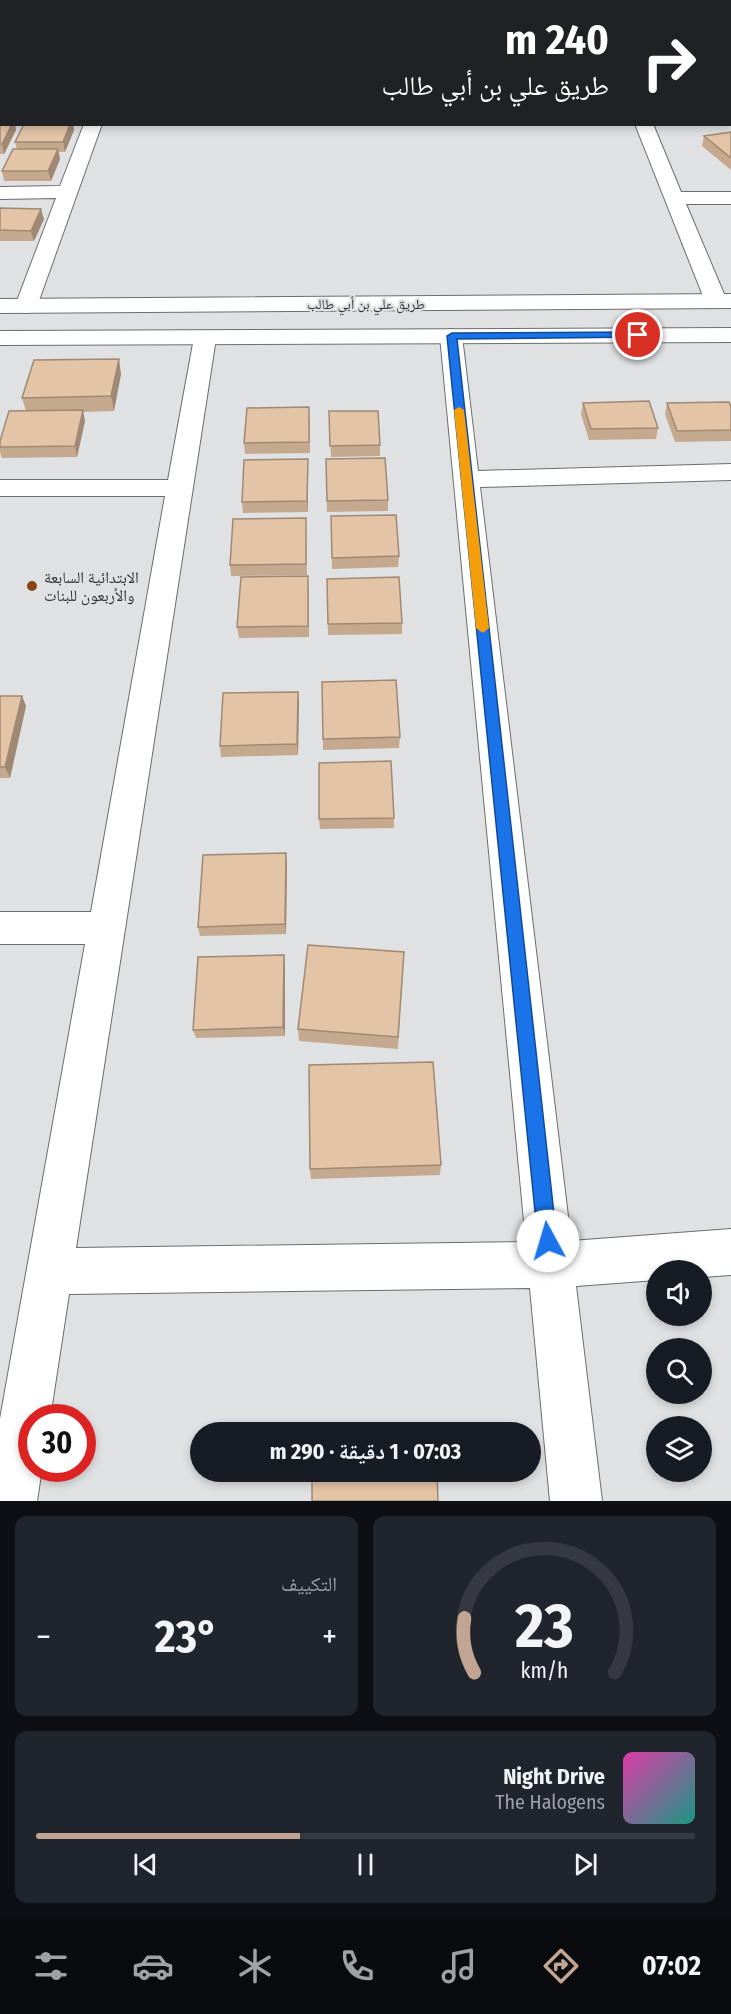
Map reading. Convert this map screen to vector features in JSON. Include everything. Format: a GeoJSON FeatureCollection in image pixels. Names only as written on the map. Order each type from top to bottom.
{"type":"FeatureCollection","features":[{"type":"Feature","properties":{"kind":"street"},"geometry":{"type":"LineString","coordinates":[[26,306],[92,126]]}},
{"type":"Feature","properties":{"kind":"street"},"geometry":{"type":"LineString","coordinates":[[645,126],[674,198],[724,301]]}},
{"type":"Feature","properties":{"kind":"street"},"geometry":{"type":"LineString","coordinates":[[0,193],[69,192]]}},
{"type":"Feature","properties":{"kind":"street"},"geometry":{"type":"LineString","coordinates":[[674,198],[731,198]]}},
{"type":"Feature","properties":{"kind":"street","name":"طريق علي بن أبي طالب"},"geometry":{"type":"LineString","coordinates":[[0,306],[724,301]]}},
{"type":"Feature","properties":{"kind":"street","name":"طريق علي بن أبي طالب"},"geometry":{"type":"LineString","coordinates":[[0,338],[731,335]]}},
{"type":"Feature","properties":{"kind":"street"},"geometry":{"type":"LineString","coordinates":[[452,336],[576,1501]]}},
{"type":"Feature","properties":{"kind":"street"},"geometry":{"type":"LineString","coordinates":[[11,1501],[205,338]]}},
{"type":"Feature","properties":{"kind":"street"},"geometry":{"type":"LineString","coordinates":[[467,478],[731,472]]}},
{"type":"Feature","properties":{"kind":"street"},"geometry":{"type":"LineString","coordinates":[[0,488],[180,488]]}},
{"type":"Feature","properties":{"kind":"street"},"geometry":{"type":"LineString","coordinates":[[0,928],[107,928]]}},
{"type":"Feature","properties":{"kind":"street"},"geometry":{"type":"LineString","coordinates":[[49,1271],[550,1265],[731,1252]]}},
{"type":"Feature","properties":{"kind":"building"},"geometry":{"type":"Polygon","coordinates":[[[0,126],[11,126],[2,144],[0,144],[0,126]]]}},
{"type":"Feature","properties":{"kind":"building"},"geometry":{"type":"Polygon","coordinates":[[[23,126],[69,126],[63,142],[15,142],[23,126]]]}},
{"type":"Feature","properties":{"kind":"building"},"geometry":{"type":"Polygon","coordinates":[[[731,132],[731,158],[704,136],[731,132]]]}},
{"type":"Feature","properties":{"kind":"building"},"geometry":{"type":"Polygon","coordinates":[[[13,149],[58,149],[48,171],[2,171],[13,149]]]}},
{"type":"Feature","properties":{"kind":"building"},"geometry":{"type":"Polygon","coordinates":[[[0,208],[41,209],[31,231],[0,230],[0,208]]]}},
{"type":"Feature","properties":{"kind":"building"},"geometry":{"type":"Polygon","coordinates":[[[119,359],[111,396],[22,398],[34,360],[119,359]]]}},
{"type":"Feature","properties":{"kind":"building"},"geometry":{"type":"Polygon","coordinates":[[[649,401],[658,428],[591,429],[583,403],[649,401]]]}},
{"type":"Feature","properties":{"kind":"building"},"geometry":{"type":"Polygon","coordinates":[[[729,402],[731,430],[677,431],[667,403],[729,402]]]}},
{"type":"Feature","properties":{"kind":"building"},"geometry":{"type":"Polygon","coordinates":[[[309,407],[309,442],[244,443],[247,408],[309,407]]]}},
{"type":"Feature","properties":{"kind":"building"},"geometry":{"type":"Polygon","coordinates":[[[83,410],[75,446],[0,447],[9,411],[83,410]]]}},
{"type":"Feature","properties":{"kind":"building"},"geometry":{"type":"Polygon","coordinates":[[[329,411],[378,411],[380,445],[330,446],[329,411]]]}},
{"type":"Feature","properties":{"kind":"building"},"geometry":{"type":"Polygon","coordinates":[[[385,458],[388,500],[327,501],[326,459],[385,458]]]}},
{"type":"Feature","properties":{"kind":"building"},"geometry":{"type":"Polygon","coordinates":[[[308,459],[307,501],[242,502],[244,460],[308,459]]]}},
{"type":"Feature","properties":{"kind":"building"},"geometry":{"type":"Polygon","coordinates":[[[396,515],[399,556],[332,558],[331,516],[396,515]]]}},
{"type":"Feature","properties":{"kind":"building"},"geometry":{"type":"Polygon","coordinates":[[[306,518],[306,564],[230,565],[233,519],[306,518]]]}},
{"type":"Feature","properties":{"kind":"building"},"geometry":{"type":"Polygon","coordinates":[[[308,576],[308,626],[237,627],[241,577],[308,576]]]}},
{"type":"Feature","properties":{"kind":"building"},"geometry":{"type":"Polygon","coordinates":[[[399,577],[402,623],[328,624],[327,579],[399,577]]]}},
{"type":"Feature","properties":{"kind":"building"},"geometry":{"type":"Polygon","coordinates":[[[396,680],[400,737],[323,739],[322,682],[396,680]]]}},
{"type":"Feature","properties":{"kind":"building"},"geometry":{"type":"Polygon","coordinates":[[[298,692],[297,744],[220,746],[223,693],[298,692]]]}},
{"type":"Feature","properties":{"kind":"building"},"geometry":{"type":"Polygon","coordinates":[[[0,696],[22,696],[5,767],[0,767],[0,696]]]}},
{"type":"Feature","properties":{"kind":"building"},"geometry":{"type":"Polygon","coordinates":[[[391,761],[394,818],[319,819],[319,763],[391,761]]]}},
{"type":"Feature","properties":{"kind":"building"},"geometry":{"type":"Polygon","coordinates":[[[286,853],[285,924],[198,927],[203,855],[286,853]]]}},
{"type":"Feature","properties":{"kind":"building"},"geometry":{"type":"Polygon","coordinates":[[[308,945],[404,952],[398,1037],[298,1029],[308,945]]]}},
{"type":"Feature","properties":{"kind":"building"},"geometry":{"type":"Polygon","coordinates":[[[284,955],[283,1027],[193,1030],[198,957],[284,955]]]}},
{"type":"Feature","properties":{"kind":"building"},"geometry":{"type":"Polygon","coordinates":[[[433,1062],[441,1165],[310,1169],[309,1065],[433,1062]]]}},
{"type":"Feature","properties":{"kind":"building"},"geometry":{"type":"Polygon","coordinates":[[[312,1482],[437,1482],[438,1501],[312,1501],[312,1482]]]}},
{"type":"Feature","properties":{"kind":"slow traffic"},"geometry":{"type":"LineString","coordinates":[[459,410],[483,628]]}},
{"type":"Feature","properties":{"kind":"place","name":"الابتدائية السابعة والأربعون للبنات"},"geometry":{"type":"Point","coordinates":[32,586]}},
{"type":"Feature","properties":{"kind":"route"},"geometry":{"type":"LineString","coordinates":[[548,1241],[452,336],[638,335]]}}]}
